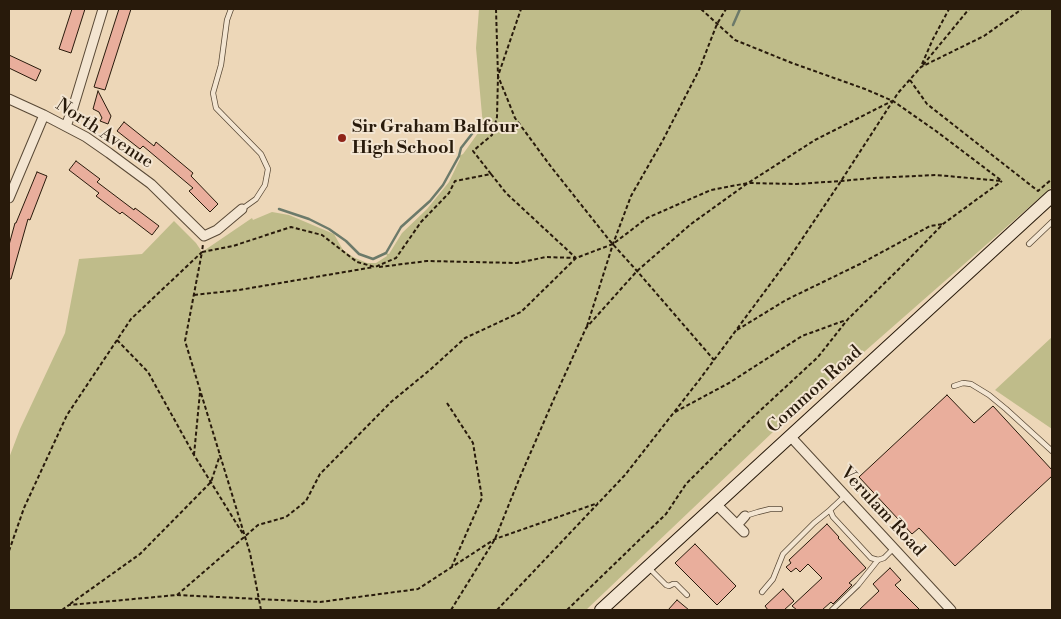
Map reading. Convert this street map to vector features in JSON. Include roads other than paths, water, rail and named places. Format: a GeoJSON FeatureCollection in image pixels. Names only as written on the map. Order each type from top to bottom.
{"type":"FeatureCollection","features":[{"type":"Feature","properties":{"kind":"street"},"geometry":{"type":"LineString","coordinates":[[66,126],[103,9]]}},
{"type":"Feature","properties":{"kind":"street","name":"North Avenue"},"geometry":{"type":"LineString","coordinates":[[9,98],[66,126],[109,153],[151,184],[204,236],[217,230],[242,208]]}},
{"type":"Feature","properties":{"kind":"street"},"geometry":{"type":"LineString","coordinates":[[9,198],[44,115]]}},
{"type":"Feature","properties":{"kind":"street","name":"Common Road"},"geometry":{"type":"LineString","coordinates":[[601,610],[1052,196]]}},
{"type":"Feature","properties":{"kind":"street","name":"Verulam Road"},"geometry":{"type":"LineString","coordinates":[[790,436],[951,610]]}},
{"type":"Feature","properties":{"kind":"street"},"geometry":{"type":"LineString","coordinates":[[716,504],[740,528],[745,516]]}},
{"type":"Feature","properties":{"kind":"lane"},"geometry":{"type":"LineString","coordinates":[[231,9],[227,20],[221,65],[213,93],[216,108],[261,154],[268,169],[265,185],[256,199],[242,208]]}},
{"type":"Feature","properties":{"kind":"lane"},"geometry":{"type":"LineString","coordinates":[[1029,244],[1052,222]]}},
{"type":"Feature","properties":{"kind":"lane"},"geometry":{"type":"LineString","coordinates":[[954,386],[970,384],[989,395],[1006,408],[1052,451]]}},
{"type":"Feature","properties":{"kind":"lane"},"geometry":{"type":"LineString","coordinates":[[762,592],[773,579],[782,554],[845,496]]}},
{"type":"Feature","properties":{"kind":"lane"},"geometry":{"type":"LineString","coordinates":[[745,516],[770,509],[780,509]]}},
{"type":"Feature","properties":{"kind":"lane"},"geometry":{"type":"LineString","coordinates":[[830,510],[833,517],[871,558],[878,560]]}},
{"type":"Feature","properties":{"kind":"lane"},"geometry":{"type":"LineString","coordinates":[[832,610],[858,586],[878,560],[884,558],[894,548]]}},
{"type":"Feature","properties":{"kind":"lane"},"geometry":{"type":"LineString","coordinates":[[648,567],[666,585],[676,584],[687,595]]}},
{"type":"Feature","properties":{"kind":"waterway"},"geometry":{"type":"LineString","coordinates":[[733,25],[740,9]]}},
{"type":"Feature","properties":{"kind":"waterway"},"geometry":{"type":"LineString","coordinates":[[279,209],[309,219],[329,229],[346,241],[359,254],[373,259],[386,253],[401,227],[430,201],[443,185],[459,156],[461,148],[475,130]]}},
{"type":"Feature","properties":{"kind":"place","name":"Sir Graham Balfour High School"},"geometry":{"type":"Point","coordinates":[342,138]}}]}
